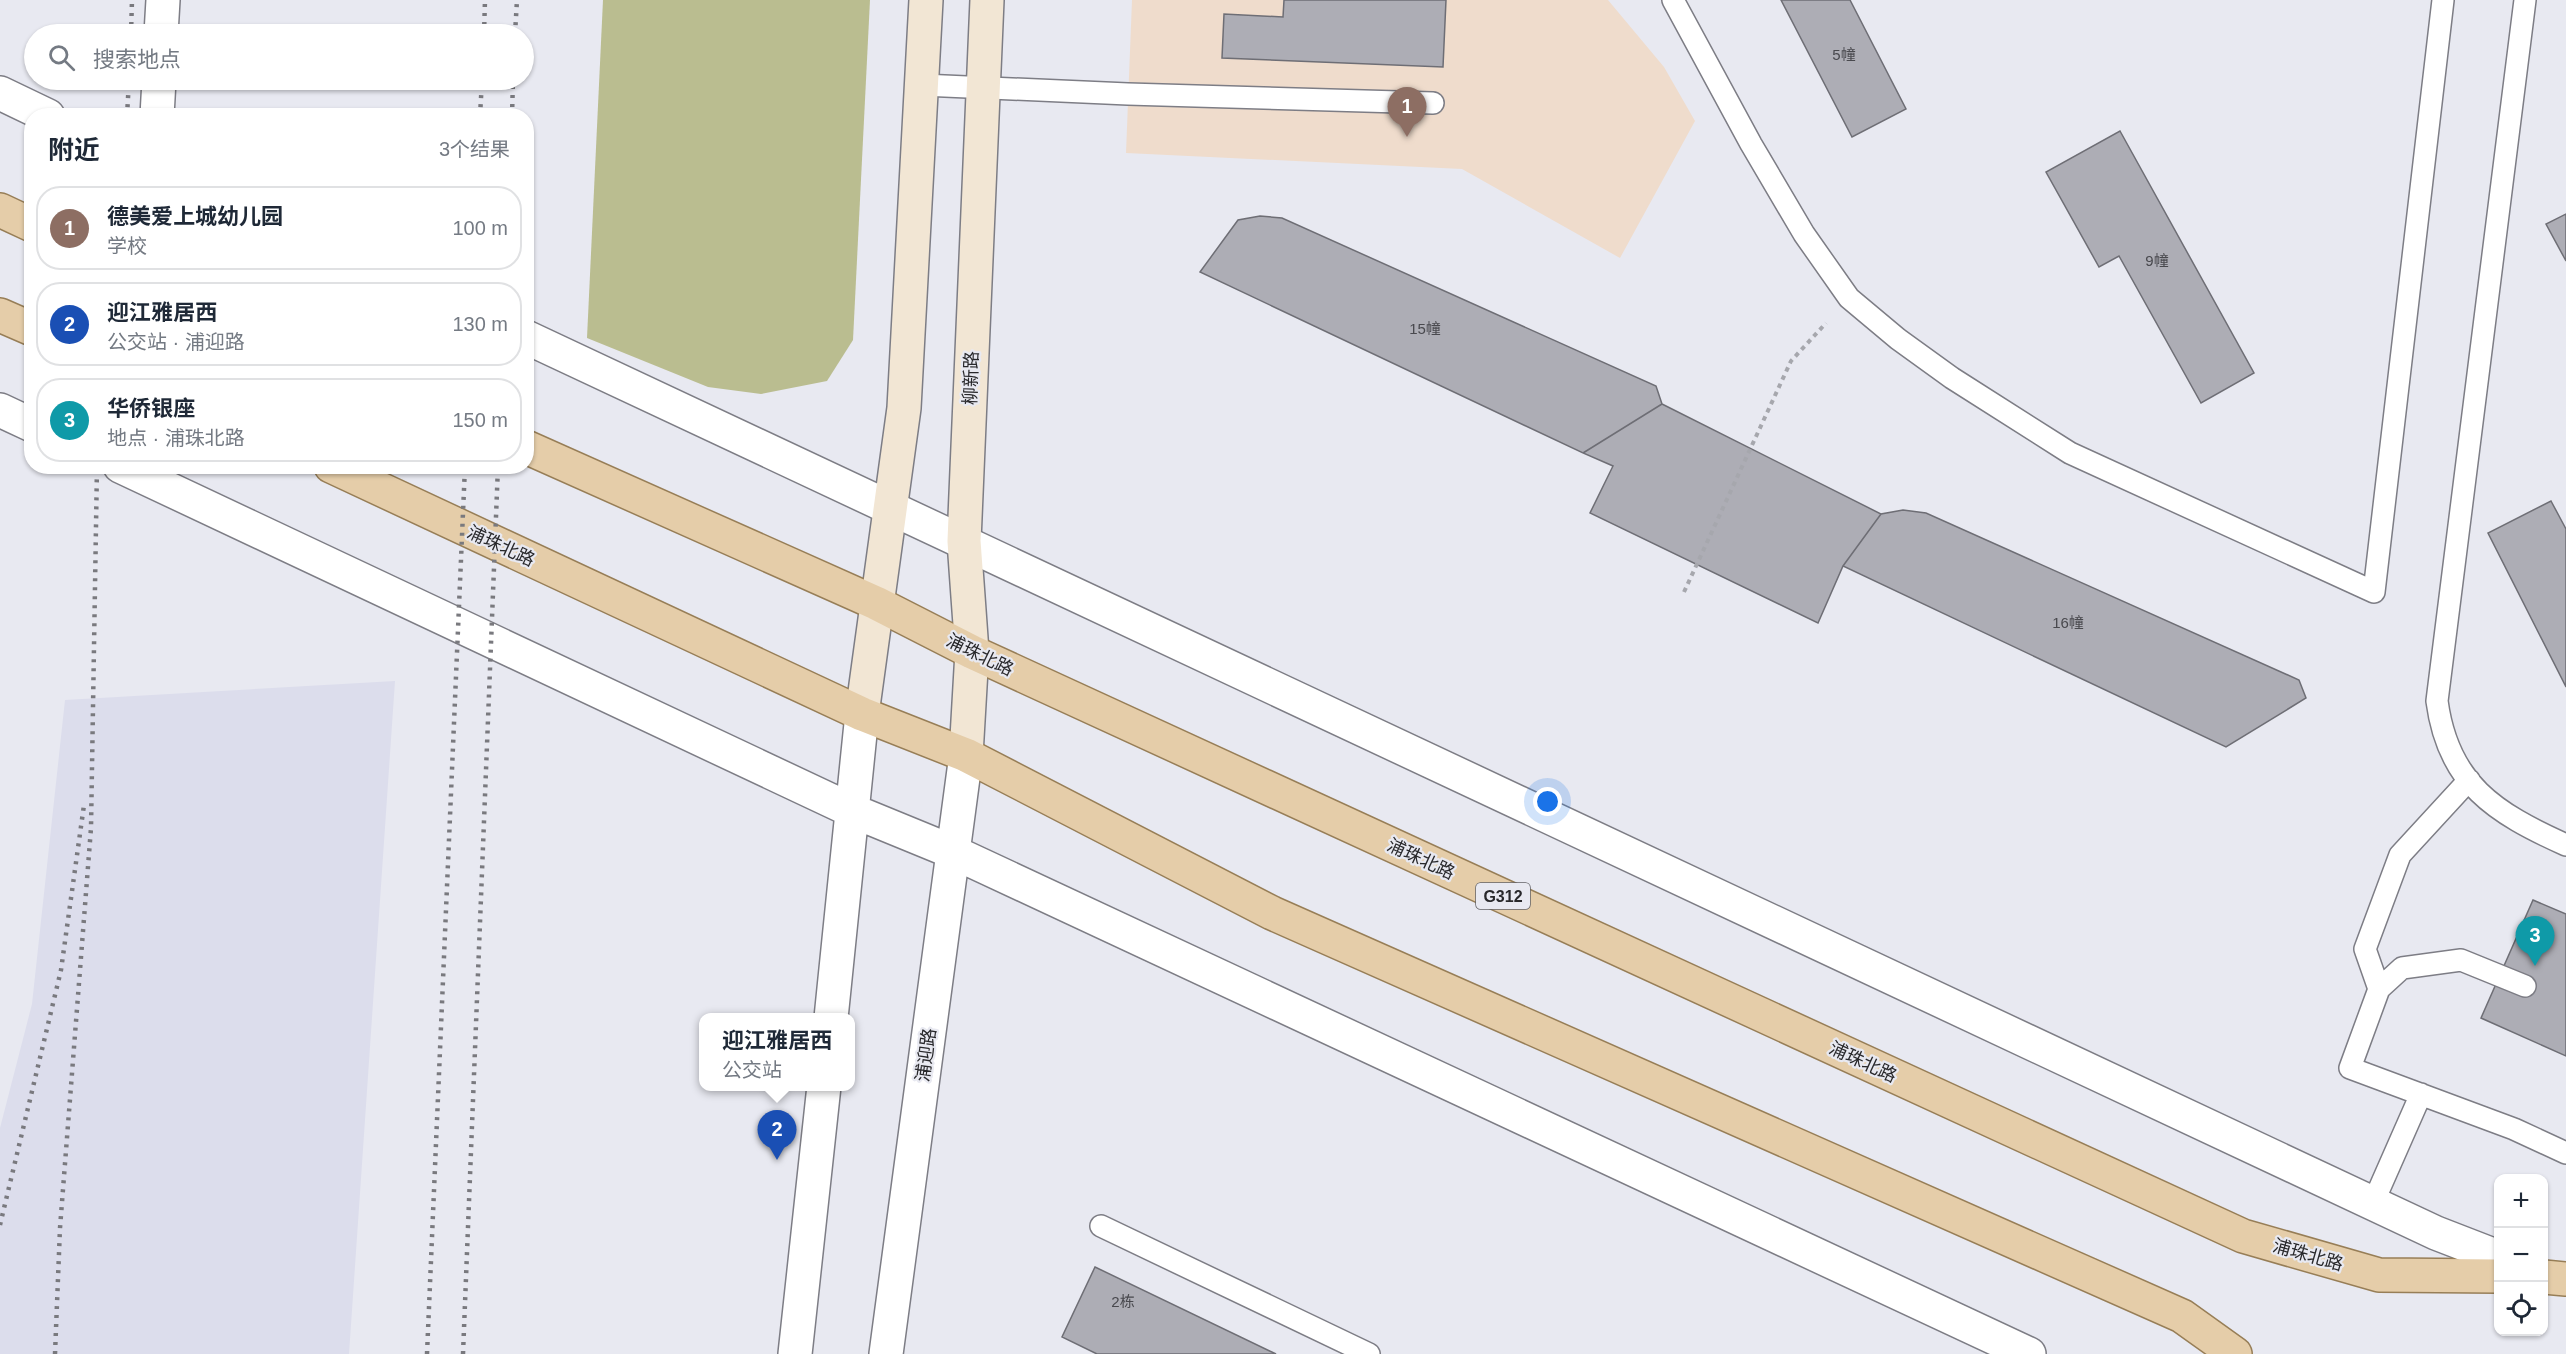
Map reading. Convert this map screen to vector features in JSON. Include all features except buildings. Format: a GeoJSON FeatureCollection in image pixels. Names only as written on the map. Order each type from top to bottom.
{"type":"FeatureCollection","features":[{"type":"Feature","properties":{"kind":"main road"},"geometry":{"type":"LineString","coordinates":[[862,714],[904,408],[926,0]]}},
{"type":"Feature","properties":{"kind":"main road","name":"柳新路"},"geometry":{"type":"LineString","coordinates":[[966,755],[972,652],[964,541],[987,0]]}},
{"type":"Feature","properties":{"kind":"main road"},"geometry":{"type":"LineString","coordinates":[[0,210],[24,221]]}},
{"type":"Feature","properties":{"kind":"main road"},"geometry":{"type":"LineString","coordinates":[[0,315],[24,326]]}},
{"type":"Feature","properties":{"kind":"main road","name":"浦珠北路"},"geometry":{"type":"LineString","coordinates":[[534,451],[876,603],[972,652],[2243,1236],[2379,1275],[2494,1276]]}},
{"type":"Feature","properties":{"kind":"main road","name":"浦珠北路"},"geometry":{"type":"LineString","coordinates":[[348,474],[862,714],[966,755],[1272,912],[2182,1316],[2235,1354]]}},
{"type":"Feature","properties":{"kind":"street"},"geometry":{"type":"LineString","coordinates":[[162,24],[163,0]]}},
{"type":"Feature","properties":{"kind":"street"},"geometry":{"type":"LineString","coordinates":[[157,108],[158,90]]}},
{"type":"Feature","properties":{"kind":"street"},"geometry":{"type":"LineString","coordinates":[[0,93],[31,108]]}},
{"type":"Feature","properties":{"kind":"street"},"geometry":{"type":"LineString","coordinates":[[534,341],[891,505],[2436,1233],[2494,1255]]}},
{"type":"Feature","properties":{"kind":"street"},"geometry":{"type":"LineString","coordinates":[[0,410],[24,421]]}},
{"type":"Feature","properties":{"kind":"street"},"geometry":{"type":"LineString","coordinates":[[137,474],[852,812],[953,852],[2029,1354]]}},
{"type":"Feature","properties":{"kind":"street"},"geometry":{"type":"LineString","coordinates":[[831,1013],[862,714]]}},
{"type":"Feature","properties":{"kind":"street","name":"浦迎路"},"geometry":{"type":"LineString","coordinates":[[886,1354],[966,755]]}},
{"type":"Feature","properties":{"kind":"street"},"geometry":{"type":"LineString","coordinates":[[795,1354],[823,1091]]}},
{"type":"Feature","properties":{"kind":"lane"},"geometry":{"type":"LineString","coordinates":[[1673,0],[1804,234],[1849,298],[1898,339],[1952,378],[2070,453],[2374,592],[2443,0]]}},
{"type":"Feature","properties":{"kind":"lane"},"geometry":{"type":"LineString","coordinates":[[2525,0],[2437,701],[2441,728],[2457,766],[2481,795],[2518,823],[2566,845]]}},
{"type":"Feature","properties":{"kind":"lane"},"geometry":{"type":"LineString","coordinates":[[922,85],[1433,103]]}},
{"type":"Feature","properties":{"kind":"lane"},"geometry":{"type":"LineString","coordinates":[[2379,989],[2365,950],[2400,855],[2469,780]]}},
{"type":"Feature","properties":{"kind":"lane"},"geometry":{"type":"LineString","coordinates":[[2525,986],[2461,960],[2402,968],[2379,989],[2350,1068],[2514,1129],[2566,1153]]}},
{"type":"Feature","properties":{"kind":"lane"},"geometry":{"type":"LineString","coordinates":[[2373,1203],[2421,1094]]}},
{"type":"Feature","properties":{"kind":"lane"},"geometry":{"type":"LineString","coordinates":[[1101,1227],[1369,1354]]}},
{"type":"Feature","properties":{"kind":"path"},"geometry":{"type":"LineString","coordinates":[[1684,592],[1791,361],[1849,298]]}},
{"type":"Feature","properties":{"kind":"shaded area"},"geometry":{"type":"Polygon","coordinates":[[[1132,0],[1608,0],[1664,67],[1695,121],[1620,258],[1462,169],[1126,153],[1132,0]]]}},
{"type":"Feature","properties":{"kind":"shaded area"},"geometry":{"type":"Polygon","coordinates":[[[395,681],[349,1354],[0,1354],[0,1128],[32,1004],[65,700],[395,681]]]}},
{"type":"Feature","properties":{"kind":"green space"},"geometry":{"type":"Polygon","coordinates":[[[603,0],[870,0],[853,340],[827,381],[761,394],[708,387],[587,338],[603,0]]]}},
{"type":"Feature","properties":{"kind":"railway"},"geometry":{"type":"LineString","coordinates":[[131,24],[132,0]]}},
{"type":"Feature","properties":{"kind":"railway"},"geometry":{"type":"LineString","coordinates":[[484,24],[485,0]]}},
{"type":"Feature","properties":{"kind":"railway"},"geometry":{"type":"LineString","coordinates":[[516,24],[517,0]]}},
{"type":"Feature","properties":{"kind":"railway"},"geometry":{"type":"LineString","coordinates":[[127,108],[128,90]]}},
{"type":"Feature","properties":{"kind":"railway"},"geometry":{"type":"LineString","coordinates":[[480,108],[481,90]]}},
{"type":"Feature","properties":{"kind":"railway"},"geometry":{"type":"LineString","coordinates":[[512,108],[513,90]]}},
{"type":"Feature","properties":{"kind":"railway"},"geometry":{"type":"LineString","coordinates":[[55,1354],[60,1228],[91,828],[97,474]]}},
{"type":"Feature","properties":{"kind":"railway"},"geometry":{"type":"LineString","coordinates":[[427,1354],[465,474]]}},
{"type":"Feature","properties":{"kind":"railway"},"geometry":{"type":"LineString","coordinates":[[463,1354],[498,474]]}},
{"type":"Feature","properties":{"kind":"railway"},"geometry":{"type":"LineString","coordinates":[[0,1225],[61,970],[84,805]]}},
{"type":"Feature","properties":{"kind":"place","name":"德美爱上城幼儿园"},"geometry":{"type":"Point","coordinates":[1407,137]}},
{"type":"Feature","properties":{"kind":"place","name":"华侨银座"},"geometry":{"type":"Point","coordinates":[2535,966]}},
{"type":"Feature","properties":{"kind":"place","name":"迎江雅居西"},"geometry":{"type":"Point","coordinates":[777,1160]}}]}
